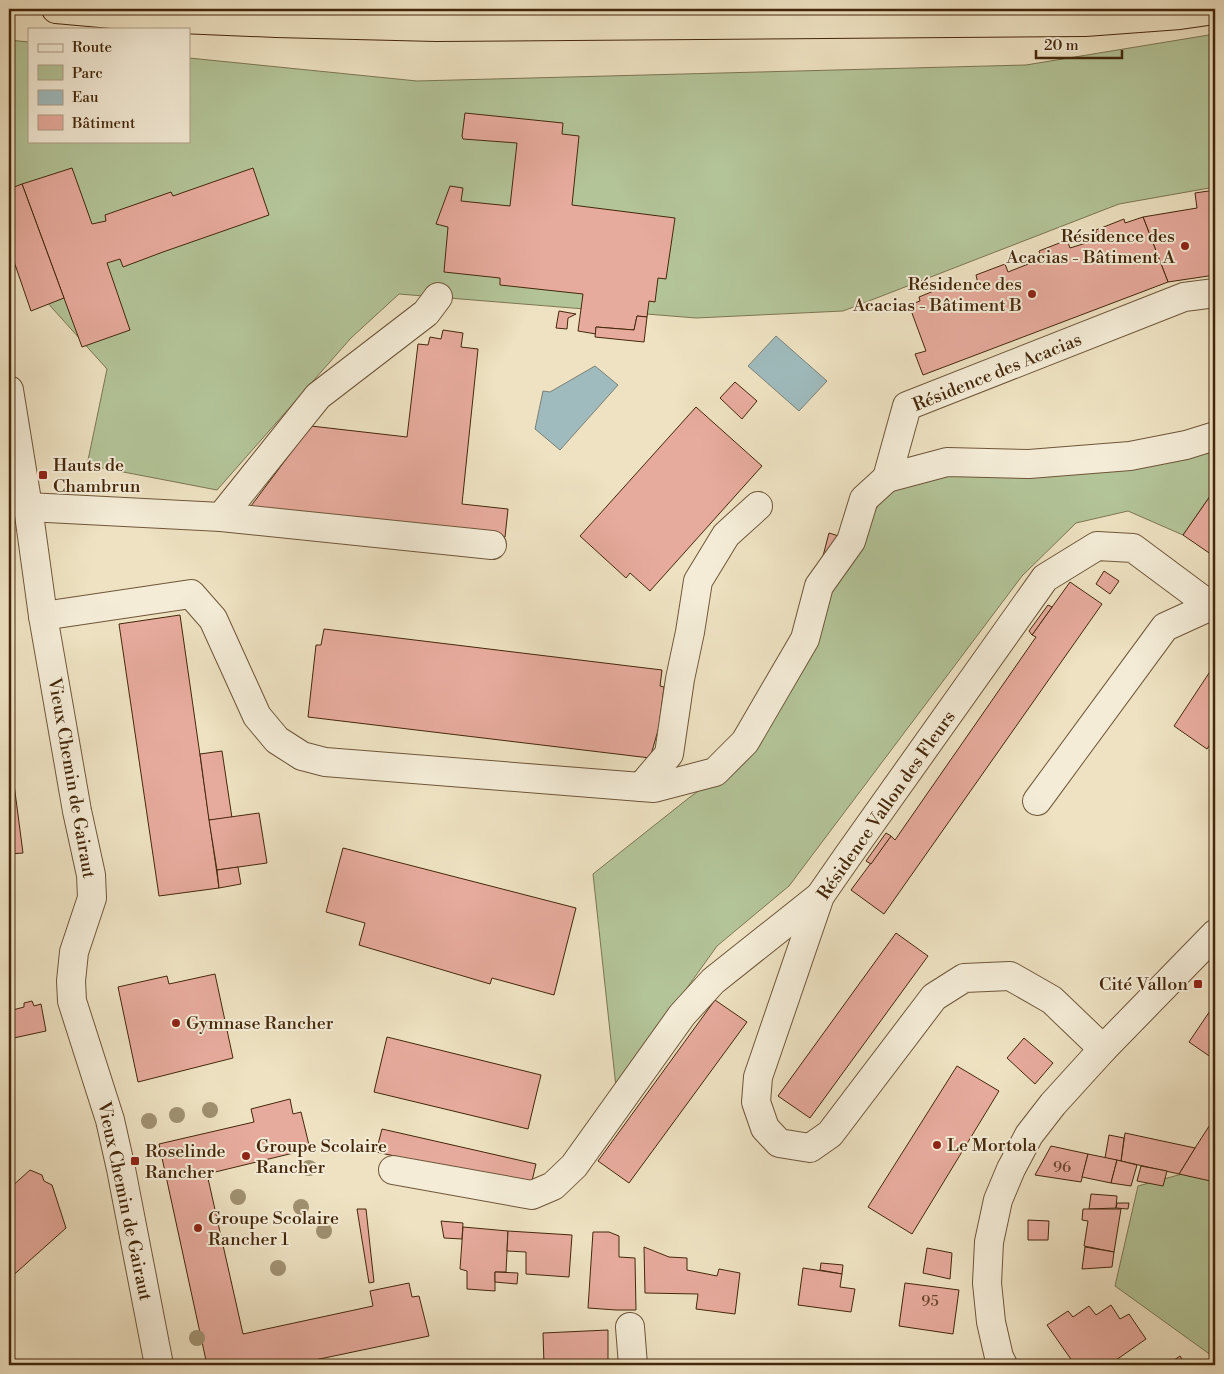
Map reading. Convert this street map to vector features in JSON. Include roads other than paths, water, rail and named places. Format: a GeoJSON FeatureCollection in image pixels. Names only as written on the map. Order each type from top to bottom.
{"type":"FeatureCollection","features":[{"type":"Feature","properties":{"kind":"highway"},"geometry":{"type":"LineString","coordinates":[[56,9],[167,18],[436,27],[1085,22],[1180,15],[1215,10]]}},
{"type":"Feature","properties":{"kind":"street","name":"Résidence des Acacias"},"geometry":{"type":"LineString","coordinates":[[887,478],[908,406],[1184,298],[1215,293]]}},
{"type":"Feature","properties":{"kind":"street"},"geometry":{"type":"LineString","coordinates":[[221,517],[318,396],[426,313],[438,297]]}},
{"type":"Feature","properties":{"kind":"street","name":"Vieux Chemin de Gairaut"},"geometry":{"type":"LineString","coordinates":[[10,402],[19,500],[43,616],[77,811],[91,875],[92,898],[74,952],[71,982],[72,1001],[110,1120],[159,1365]]}},
{"type":"Feature","properties":{"kind":"street"},"geometry":{"type":"LineString","coordinates":[[43,616],[191,594],[212,619],[258,716],[277,740],[302,756],[325,762],[654,788],[715,772],[745,742],[805,639],[819,586],[851,541],[864,499],[887,478],[947,462],[1029,464],[1130,456],[1186,445],[1215,436]]}},
{"type":"Feature","properties":{"kind":"street"},"geometry":{"type":"LineString","coordinates":[[19,500],[221,517],[492,545]]}},
{"type":"Feature","properties":{"kind":"street"},"geometry":{"type":"LineString","coordinates":[[641,786],[669,754],[680,679],[698,581],[726,535],[758,506]]}},
{"type":"Feature","properties":{"kind":"street","name":"Résidence Vallon des Fleurs"},"geometry":{"type":"LineString","coordinates":[[1102,1049],[1052,1000],[1010,976],[964,978],[934,997],[830,1134],[810,1148],[779,1143],[765,1128],[756,1102],[758,1077],[820,896],[1046,578],[1097,546],[1133,548],[1213,606]]}},
{"type":"Feature","properties":{"kind":"street"},"geometry":{"type":"LineString","coordinates":[[1037,801],[1165,627],[1213,606]]}},
{"type":"Feature","properties":{"kind":"street"},"geometry":{"type":"LineString","coordinates":[[393,1170],[532,1196],[553,1186],[574,1166],[682,1015],[713,981],[820,896]]}},
{"type":"Feature","properties":{"kind":"street"},"geometry":{"type":"LineString","coordinates":[[1003,1365],[998,1357],[991,1322],[987,1283],[989,1242],[998,1200],[1011,1169],[1029,1135],[1053,1104],[1102,1049],[1212,944]]}},
{"type":"Feature","properties":{"kind":"street"},"geometry":{"type":"LineString","coordinates":[[630,1327],[633,1365]]}},
{"type":"Feature","properties":{"kind":"water"},"geometry":{"type":"Polygon","coordinates":[[[776,336],[827,381],[799,411],[748,366],[776,336]]]}},
{"type":"Feature","properties":{"kind":"water"},"geometry":{"type":"Polygon","coordinates":[[[595,366],[618,385],[560,450],[535,429],[543,391],[550,392],[595,366]]]}},
{"type":"Feature","properties":{"kind":"place","name":"Résidence des Acacias - Bâtiment A"},"geometry":{"type":"Point","coordinates":[1185,246]}},
{"type":"Feature","properties":{"kind":"place","name":"Résidence des Acacias - Bâtiment B"},"geometry":{"type":"Point","coordinates":[1032,294]}},
{"type":"Feature","properties":{"kind":"place","name":"Hauts de Chambrun"},"geometry":{"type":"Point","coordinates":[43,475]}},
{"type":"Feature","properties":{"kind":"place","name":"Cité Vallon"},"geometry":{"type":"Point","coordinates":[1198,984]}},
{"type":"Feature","properties":{"kind":"place","name":"Gymnase Rancher"},"geometry":{"type":"Point","coordinates":[176,1023]}},
{"type":"Feature","properties":{"kind":"place","name":"Le Mortola"},"geometry":{"type":"Point","coordinates":[937,1145]}},
{"type":"Feature","properties":{"kind":"place","name":"Groupe Scolaire Rancher"},"geometry":{"type":"Point","coordinates":[246,1156]}},
{"type":"Feature","properties":{"kind":"place","name":"Roselinde Rancher"},"geometry":{"type":"Point","coordinates":[135,1161]}},
{"type":"Feature","properties":{"kind":"place","name":"Groupe Scolaire Rancher 1"},"geometry":{"type":"Point","coordinates":[198,1228]}}]}
